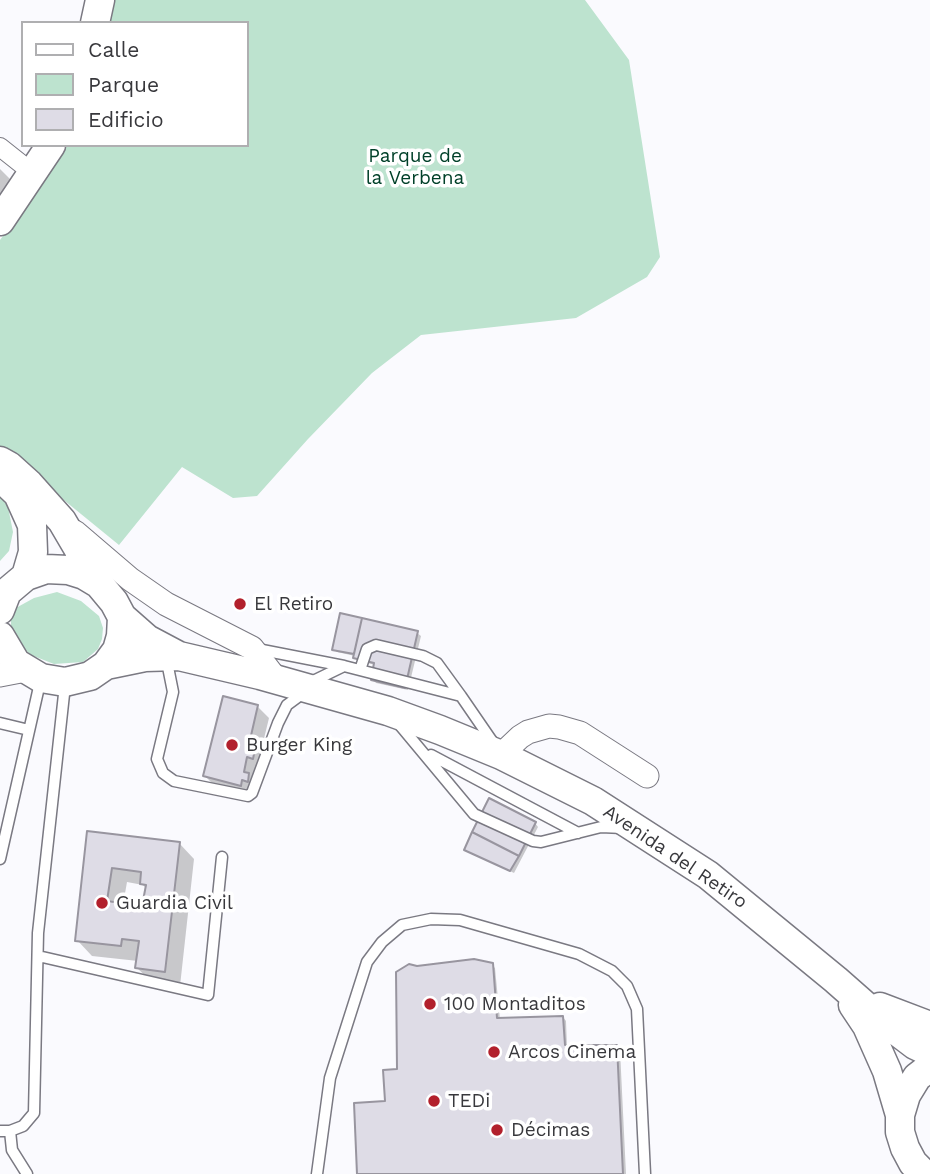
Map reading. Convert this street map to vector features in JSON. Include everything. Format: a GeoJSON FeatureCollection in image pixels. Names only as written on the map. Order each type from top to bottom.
{"type":"FeatureCollection","features":[{"type":"Feature","properties":{"kind":"street"},"geometry":{"type":"LineString","coordinates":[[95,21],[100,0]]}},
{"type":"Feature","properties":{"kind":"street"},"geometry":{"type":"LineString","coordinates":[[0,147],[34,174]]}},
{"type":"Feature","properties":{"kind":"street"},"geometry":{"type":"LineString","coordinates":[[0,221],[50,147]]}},
{"type":"Feature","properties":{"kind":"street"},"geometry":{"type":"LineString","coordinates":[[0,461],[29,484],[62,522],[98,554],[166,604],[252,648],[276,679]]}},
{"type":"Feature","properties":{"kind":"street"},"geometry":{"type":"LineString","coordinates":[[0,478],[18,494],[32,525],[33,552],[7,592],[0,610]]}},
{"type":"Feature","properties":{"kind":"street"},"geometry":{"type":"LineString","coordinates":[[62,522],[121,617],[172,656]]}},
{"type":"Feature","properties":{"kind":"street"},"geometry":{"type":"LineString","coordinates":[[14,581],[46,569],[68,570],[99,584]]}},
{"type":"Feature","properties":{"kind":"street"},"geometry":{"type":"LineString","coordinates":[[0,636],[23,675],[90,677],[106,665],[117,650],[121,636],[121,617]]}},
{"type":"Feature","properties":{"kind":"street"},"geometry":{"type":"LineString","coordinates":[[106,665],[145,657],[172,656]]}},
{"type":"Feature","properties":{"kind":"street","name":"Avenida del Retiro"},"geometry":{"type":"LineString","coordinates":[[172,656],[276,679],[388,711],[501,755],[593,801],[717,881],[887,1024],[915,1045],[930,1052]]}},
{"type":"Feature","properties":{"kind":"street"},"geometry":{"type":"LineString","coordinates":[[501,755],[528,732],[549,726],[559,727],[580,733],[647,776]]}},
{"type":"Feature","properties":{"kind":"street"},"geometry":{"type":"LineString","coordinates":[[846,988],[930,1026]]}},
{"type":"Feature","properties":{"kind":"street"},"geometry":{"type":"LineString","coordinates":[[846,988],[887,1071],[900,1115],[900,1132],[917,1170]]}},
{"type":"Feature","properties":{"kind":"street"},"geometry":{"type":"LineString","coordinates":[[900,1115],[906,1095],[917,1077],[930,1068]]}},
{"type":"Feature","properties":{"kind":"lane"},"geometry":{"type":"LineString","coordinates":[[360,670],[367,649],[376,645],[423,656],[437,663],[501,755]]}},
{"type":"Feature","properties":{"kind":"lane"},"geometry":{"type":"LineString","coordinates":[[252,648],[344,666],[461,696]]}},
{"type":"Feature","properties":{"kind":"lane"},"geometry":{"type":"LineString","coordinates":[[172,656],[173,692],[157,759],[163,773],[174,780],[248,796],[253,793],[287,705],[307,687],[344,666]]}},
{"type":"Feature","properties":{"kind":"lane"},"geometry":{"type":"LineString","coordinates":[[0,859],[29,730],[23,675]]}},
{"type":"Feature","properties":{"kind":"lane"},"geometry":{"type":"LineString","coordinates":[[23,675],[42,890],[37,956],[34,1113],[23,1126],[5,1131],[12,1150],[27,1174]]}},
{"type":"Feature","properties":{"kind":"lane"},"geometry":{"type":"LineString","coordinates":[[388,711],[425,752],[474,814],[533,841],[541,842],[601,827],[639,829]]}},
{"type":"Feature","properties":{"kind":"lane"},"geometry":{"type":"LineString","coordinates":[[0,723],[29,730]]}},
{"type":"Feature","properties":{"kind":"lane"},"geometry":{"type":"LineString","coordinates":[[425,752],[578,833]]}},
{"type":"Feature","properties":{"kind":"lane"},"geometry":{"type":"LineString","coordinates":[[37,956],[208,995],[222,857]]}},
{"type":"Feature","properties":{"kind":"lane"},"geometry":{"type":"LineString","coordinates":[[317,1174],[330,1078],[367,962],[382,942],[402,925],[431,919],[460,920],[579,954],[612,971],[627,986],[637,1009],[645,1174]]}},
{"type":"Feature","properties":{"kind":"green space","name":"Parque de la Verbena"},"geometry":{"type":"Polygon","coordinates":[[[111,0],[585,0],[629,60],[660,257],[647,277],[576,318],[421,335],[372,373],[257,496],[233,498],[182,467],[119,545],[0,448],[0,240],[65,147],[248,147],[248,21],[106,21],[111,0]]]}},
{"type":"Feature","properties":{"kind":"green space"},"geometry":{"type":"Polygon","coordinates":[[[0,495],[8,507],[13,532],[9,551],[0,561],[0,495]]]}},
{"type":"Feature","properties":{"kind":"green space"},"geometry":{"type":"Polygon","coordinates":[[[57,592],[81,601],[99,616],[103,628],[102,639],[98,649],[83,662],[54,664],[31,655],[21,646],[11,630],[11,615],[14,609],[34,598],[57,592]]]}},
{"type":"Feature","properties":{"kind":"building"},"geometry":{"type":"Polygon","coordinates":[[[340,613],[362,618],[354,654],[332,650],[340,613]]]}},
{"type":"Feature","properties":{"kind":"building"},"geometry":{"type":"Polygon","coordinates":[[[362,618],[418,631],[405,688],[371,680],[374,663],[353,658],[362,618]]]}},
{"type":"Feature","properties":{"kind":"building","name":"Burger King"},"geometry":{"type":"Polygon","coordinates":[[[223,696],[258,705],[250,740],[253,741],[252,749],[255,749],[253,759],[247,757],[244,772],[249,773],[248,782],[242,780],[241,786],[203,776],[223,696]]]}},
{"type":"Feature","properties":{"kind":"building"},"geometry":{"type":"Polygon","coordinates":[[[489,798],[536,822],[519,856],[472,832],[489,798]]]}},
{"type":"Feature","properties":{"kind":"building","name":"Guardia Civil"},"geometry":{"type":"Polygon","coordinates":[[[87,831],[180,842],[165,972],[135,968],[139,941],[122,939],[121,946],[75,941],[87,831]],[[112,868],[107,901],[142,906],[146,885],[140,884],[141,872],[112,868]]]}},
{"type":"Feature","properties":{"kind":"building"},"geometry":{"type":"Polygon","coordinates":[[[472,832],[519,856],[510,871],[464,850],[472,832]]]}},
{"type":"Feature","properties":{"kind":"building"},"geometry":{"type":"Polygon","coordinates":[[[474,959],[493,963],[497,1018],[563,1016],[565,1045],[617,1045],[623,1174],[357,1174],[354,1103],[385,1101],[383,1070],[397,1069],[396,972],[409,964],[417,966],[474,959]]]}},
{"type":"Feature","properties":{"kind":"place","name":"El Retiro"},"geometry":{"type":"Point","coordinates":[240,604]}},
{"type":"Feature","properties":{"kind":"place","name":"Burger King"},"geometry":{"type":"Point","coordinates":[232,745]}},
{"type":"Feature","properties":{"kind":"place","name":"Guardia Civil"},"geometry":{"type":"Point","coordinates":[102,903]}},
{"type":"Feature","properties":{"kind":"place","name":"100 Montaditos"},"geometry":{"type":"Point","coordinates":[430,1004]}},
{"type":"Feature","properties":{"kind":"place","name":"Arcos Cinema"},"geometry":{"type":"Point","coordinates":[494,1052]}},
{"type":"Feature","properties":{"kind":"place","name":"TEDi"},"geometry":{"type":"Point","coordinates":[434,1101]}},
{"type":"Feature","properties":{"kind":"place","name":"Décimas"},"geometry":{"type":"Point","coordinates":[497,1130]}}]}
